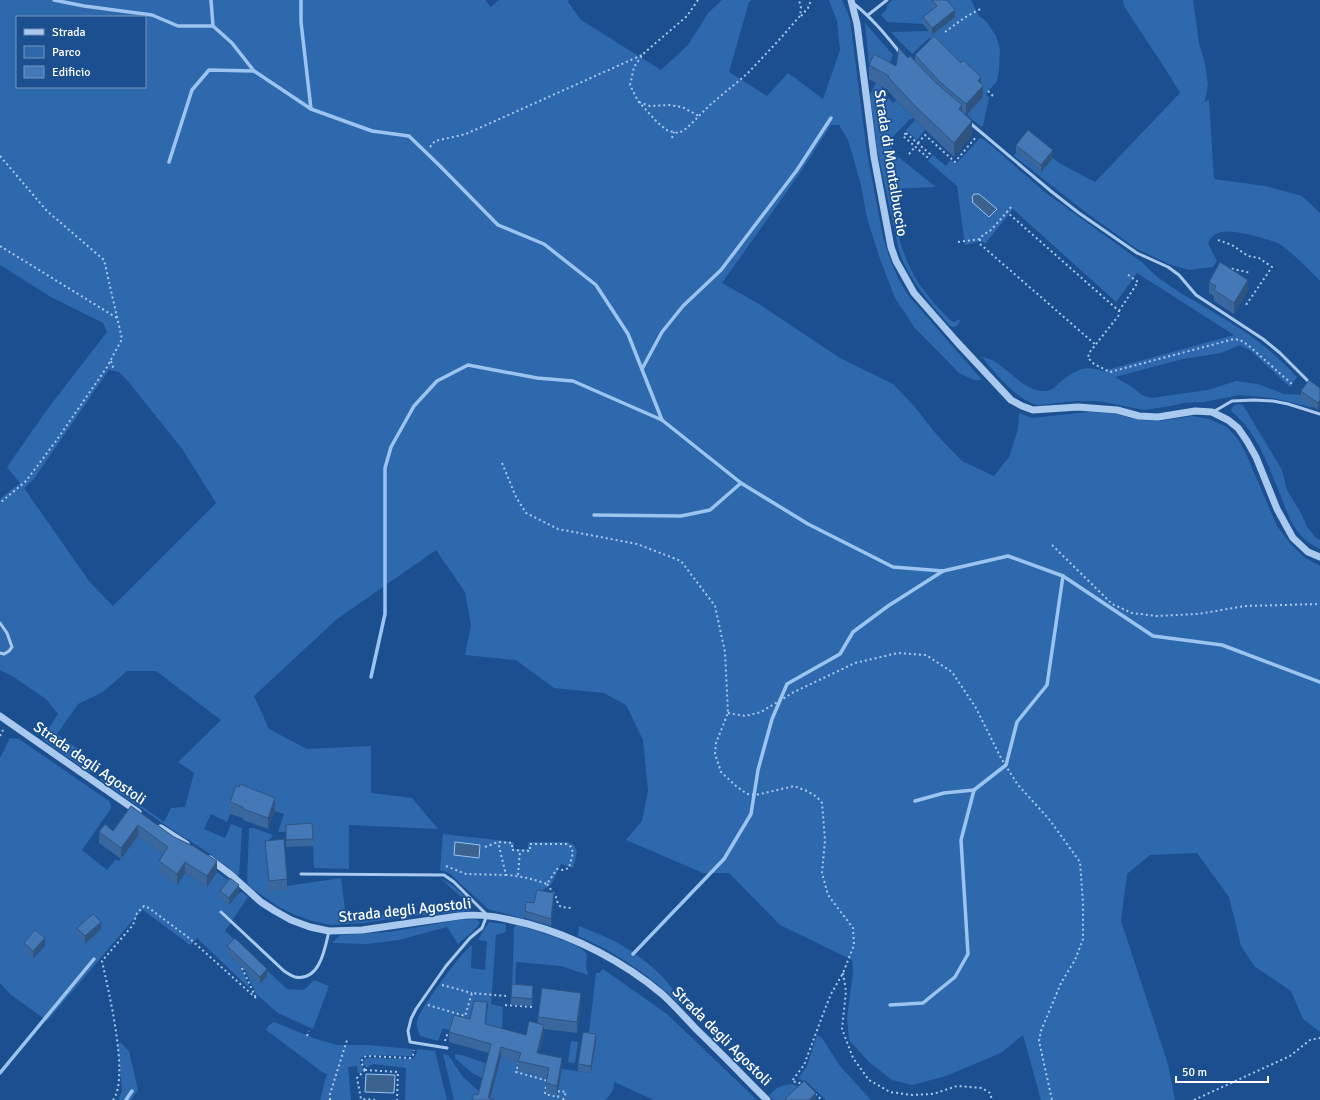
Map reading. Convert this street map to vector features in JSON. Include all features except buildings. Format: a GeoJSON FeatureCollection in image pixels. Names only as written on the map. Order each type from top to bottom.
{"type":"FeatureCollection","features":[{"type":"Feature","properties":{"kind":"street","name":"Strada di Montalbuccio"},"geometry":{"type":"LineString","coordinates":[[852,1],[857,24],[874,157],[891,247],[902,275],[923,304],[1012,400],[1022,406],[1033,410],[1078,407],[1099,408],[1118,410],[1138,416],[1158,417],[1195,411],[1212,412],[1228,420],[1238,428],[1247,441],[1256,458],[1277,509],[1293,538],[1308,552],[1320,557]]}},
{"type":"Feature","properties":{"kind":"street","name":"Strada degli Agostoli"},"geometry":{"type":"LineString","coordinates":[[0,716],[143,816]]}},
{"type":"Feature","properties":{"kind":"street","name":"Strada degli Agostoli"},"geometry":{"type":"LineString","coordinates":[[155,824],[189,846]]}},
{"type":"Feature","properties":{"kind":"street","name":"Strada degli Agostoli"},"geometry":{"type":"LineString","coordinates":[[203,854],[230,874],[261,902],[291,920],[310,927],[329,931],[362,930],[474,914],[487,915],[555,933],[592,949],[638,976],[662,995],[767,1100]]}},
{"type":"Feature","properties":{"kind":"lane"},"geometry":{"type":"LineString","coordinates":[[868,15],[887,0]]}},
{"type":"Feature","properties":{"kind":"lane"},"geometry":{"type":"LineString","coordinates":[[852,1],[880,28],[903,57]]}},
{"type":"Feature","properties":{"kind":"lane"},"geometry":{"type":"LineString","coordinates":[[964,118],[1079,213],[1137,253],[1168,267],[1179,274],[1196,295],[1264,340],[1315,386]]}},
{"type":"Feature","properties":{"kind":"lane"},"geometry":{"type":"LineString","coordinates":[[1212,412],[1232,401],[1254,400],[1273,401],[1288,404],[1320,414]]}},
{"type":"Feature","properties":{"kind":"lane"},"geometry":{"type":"LineString","coordinates":[[0,623],[7,633],[12,647],[4,654],[0,653]]}},
{"type":"Feature","properties":{"kind":"lane"},"geometry":{"type":"LineString","coordinates":[[301,874],[444,875],[454,882],[487,915],[482,928],[477,934],[470,938],[446,966],[411,1019],[408,1031],[410,1042],[447,1048]]}},
{"type":"Feature","properties":{"kind":"lane"},"geometry":{"type":"LineString","coordinates":[[221,912],[284,971],[294,977],[304,977],[315,972],[324,954],[329,931]]}},
{"type":"Feature","properties":{"kind":"path"},"geometry":{"type":"LineString","coordinates":[[698,0],[687,16],[643,54],[634,67],[630,85],[638,101],[657,122],[668,131],[679,133],[687,128],[747,74],[808,8],[811,0]]}},
{"type":"Feature","properties":{"kind":"path"},"geometry":{"type":"LineString","coordinates":[[799,0],[801,8],[800,16]]}},
{"type":"Feature","properties":{"kind":"path"},"geometry":{"type":"LineString","coordinates":[[946,32],[964,18],[982,8]]}},
{"type":"Feature","properties":{"kind":"path"},"geometry":{"type":"LineString","coordinates":[[430,147],[435,141],[466,134],[643,54]]}},
{"type":"Feature","properties":{"kind":"path"},"geometry":{"type":"LineString","coordinates":[[988,91],[994,97]]}},
{"type":"Feature","properties":{"kind":"path"},"geometry":{"type":"LineString","coordinates":[[638,101],[650,106],[682,106],[699,116]]}},
{"type":"Feature","properties":{"kind":"path"},"geometry":{"type":"LineString","coordinates":[[918,143],[925,135],[955,162],[980,131]]}},
{"type":"Feature","properties":{"kind":"path"},"geometry":{"type":"LineString","coordinates":[[672,138],[674,132]]}},
{"type":"Feature","properties":{"kind":"path"},"geometry":{"type":"LineString","coordinates":[[906,133],[918,143],[930,154],[927,157],[903,136],[906,133]]}},
{"type":"Feature","properties":{"kind":"path"},"geometry":{"type":"LineString","coordinates":[[909,154],[915,146]]}},
{"type":"Feature","properties":{"kind":"path"},"geometry":{"type":"LineString","coordinates":[[0,156],[47,211],[104,260],[122,339],[111,361],[56,441],[26,481],[0,503]]}},
{"type":"Feature","properties":{"kind":"path"},"geometry":{"type":"LineString","coordinates":[[1011,207],[991,230],[982,235],[980,244],[1096,344]]}},
{"type":"Feature","properties":{"kind":"path"},"geometry":{"type":"LineString","coordinates":[[1007,212],[1119,311]]}},
{"type":"Feature","properties":{"kind":"path"},"geometry":{"type":"LineString","coordinates":[[958,242],[980,239]]}},
{"type":"Feature","properties":{"kind":"path"},"geometry":{"type":"LineString","coordinates":[[1218,240],[1232,245],[1248,256],[1259,258],[1272,267],[1246,305]]}},
{"type":"Feature","properties":{"kind":"path"},"geometry":{"type":"LineString","coordinates":[[0,246],[117,318]]}},
{"type":"Feature","properties":{"kind":"path"},"geometry":{"type":"LineString","coordinates":[[1226,275],[1229,268],[1251,273]]}},
{"type":"Feature","properties":{"kind":"path"},"geometry":{"type":"LineString","coordinates":[[1127,274],[1138,282],[1119,311],[1119,315],[1089,352],[1088,358],[1094,364],[1110,372],[1234,339],[1240,340],[1248,345],[1292,384]]}},
{"type":"Feature","properties":{"kind":"path"},"geometry":{"type":"LineString","coordinates":[[111,361],[114,370]]}},
{"type":"Feature","properties":{"kind":"path"},"geometry":{"type":"LineString","coordinates":[[502,464],[516,497],[526,513],[558,529],[637,544],[681,561],[716,606],[725,652],[728,713],[716,743],[715,754],[721,772],[747,794],[756,795],[794,786],[817,796],[822,803],[825,840],[822,873],[828,895],[853,928],[854,945],[843,973],[827,1004],[804,1065],[792,1081],[803,1084],[809,1088]]}},
{"type":"Feature","properties":{"kind":"path"},"geometry":{"type":"LineString","coordinates":[[26,481],[29,484]]}},
{"type":"Feature","properties":{"kind":"path"},"geometry":{"type":"LineString","coordinates":[[1052,545],[1112,604],[1132,613],[1156,616],[1191,614],[1245,606],[1320,604]]}},
{"type":"Feature","properties":{"kind":"path"},"geometry":{"type":"LineString","coordinates":[[728,713],[745,716],[761,712],[794,692],[855,663],[898,653],[926,656],[952,672],[976,708],[1001,758],[1018,785],[1049,820],[1080,862],[1083,903],[1083,939],[1075,960],[1061,983],[1041,1031],[1039,1041],[1052,1100]]}},
{"type":"Feature","properties":{"kind":"path"},"geometry":{"type":"LineString","coordinates":[[498,842],[506,875]]}},
{"type":"Feature","properties":{"kind":"path"},"geometry":{"type":"LineString","coordinates":[[485,847],[498,842],[512,843],[512,850],[530,851],[530,844],[567,844],[571,847],[573,853],[569,868],[563,870],[557,868],[547,884]]}},
{"type":"Feature","properties":{"kind":"path"},"geometry":{"type":"LineString","coordinates":[[518,876],[520,851]]}},
{"type":"Feature","properties":{"kind":"path"},"geometry":{"type":"LineString","coordinates":[[446,866],[466,874],[506,875],[529,878],[547,884],[561,907],[572,908]]}},
{"type":"Feature","properties":{"kind":"path"},"geometry":{"type":"LineString","coordinates":[[112,1100],[116,1095],[119,1080],[117,1037],[102,961],[133,925],[137,914],[144,906],[149,908],[189,938],[256,999],[242,968]]}},
{"type":"Feature","properties":{"kind":"path"},"geometry":{"type":"LineString","coordinates":[[843,973],[846,991],[842,1028],[853,1058],[869,1080],[890,1092],[912,1095],[933,1094],[957,1086],[982,1088],[990,1093],[992,1100]]}},
{"type":"Feature","properties":{"kind":"path"},"geometry":{"type":"LineString","coordinates":[[434,983],[472,993],[506,996]]}},
{"type":"Feature","properties":{"kind":"path"},"geometry":{"type":"LineString","coordinates":[[421,1002],[464,1016],[472,993]]}},
{"type":"Feature","properties":{"kind":"path"},"geometry":{"type":"LineString","coordinates":[[505,1005],[532,1008]]}},
{"type":"Feature","properties":{"kind":"path"},"geometry":{"type":"LineString","coordinates":[[307,1036],[309,1031]]}},
{"type":"Feature","properties":{"kind":"path"},"geometry":{"type":"LineString","coordinates":[[1194,1100],[1290,1056],[1310,1040],[1320,1038]]}},
{"type":"Feature","properties":{"kind":"path"},"geometry":{"type":"LineString","coordinates":[[330,1100],[330,1094],[347,1040]]}},
{"type":"Feature","properties":{"kind":"path"},"geometry":{"type":"LineString","coordinates":[[365,1070],[362,1062],[363,1058],[366,1056],[410,1058],[413,1055],[414,1050]]}},
{"type":"Feature","properties":{"kind":"path"},"geometry":{"type":"LineString","coordinates":[[519,1060],[516,1072],[548,1080],[545,1094],[558,1097],[559,1091],[566,1092],[563,1100]]}},
{"type":"Feature","properties":{"kind":"path"},"geometry":{"type":"LineString","coordinates":[[377,1100],[360,1099],[357,1078],[365,1070],[398,1072],[397,1100]]}},
{"type":"Feature","properties":{"kind":"path"},"geometry":{"type":"LineString","coordinates":[[813,1092],[822,1100]]}},
{"type":"Feature","properties":{"kind":"green space"},"geometry":{"type":"Polygon","coordinates":[[[0,0],[485,0],[491,7],[499,0],[569,0],[568,2],[581,20],[661,70],[688,45],[708,13],[722,0],[752,0],[749,2],[729,72],[767,96],[788,73],[823,99],[840,50],[837,21],[829,0],[842,0],[850,19],[867,153],[883,237],[889,256],[898,278],[908,295],[982,380],[974,380],[959,373],[914,327],[895,298],[880,259],[867,218],[861,185],[848,140],[839,125],[831,125],[800,173],[722,283],[759,304],[840,358],[893,384],[914,406],[936,434],[962,461],[994,476],[1009,457],[1018,429],[1019,413],[1032,418],[1088,412],[1111,413],[1140,420],[1161,421],[1192,416],[1209,419],[1227,427],[1238,439],[1247,456],[1277,526],[1289,542],[1304,557],[1320,566],[1320,1032],[1303,1019],[1291,991],[1254,966],[1241,946],[1229,897],[1197,853],[1150,855],[1127,874],[1121,921],[1168,1064],[1175,1100],[1041,1100],[1023,1035],[1001,1053],[946,1076],[912,1085],[892,1080],[869,1062],[849,1040],[847,1018],[853,972],[852,960],[780,925],[729,873],[703,873],[626,840],[642,821],[648,791],[643,740],[626,705],[604,693],[554,688],[516,660],[465,655],[471,625],[465,592],[436,550],[337,619],[254,696],[269,729],[307,749],[371,746],[371,793],[412,798],[438,829],[349,825],[349,869],[314,868],[312,831],[278,832],[284,814],[274,811],[275,808],[236,798],[227,822],[211,814],[204,829],[225,838],[231,824],[242,828],[239,876],[236,875],[206,851],[168,827],[99,779],[104,779],[164,822],[171,808],[185,807],[194,773],[178,762],[221,720],[156,671],[127,671],[103,692],[78,704],[57,734],[78,749],[88,759],[90,773],[42,739],[58,714],[46,699],[12,676],[0,670],[0,499],[20,483],[7,467],[49,407],[107,332],[103,323],[51,297],[0,265],[0,0]],[[109,370],[33,480],[24,488],[89,581],[113,606],[216,503],[183,450],[119,372],[109,370]]]}},
{"type":"Feature","properties":{"kind":"green space"},"geometry":{"type":"Polygon","coordinates":[[[892,0],[940,0],[937,13],[923,24],[887,22],[881,15],[887,9],[887,5],[892,0]]]}},
{"type":"Feature","properties":{"kind":"green space"},"geometry":{"type":"Polygon","coordinates":[[[941,0],[971,0],[979,16],[986,21],[996,36],[1000,49],[999,69],[997,81],[986,94],[989,98],[983,126],[981,127],[968,116],[968,113],[983,97],[936,44],[929,38],[912,54],[891,32],[929,31],[932,35],[941,0]]]}},
{"type":"Feature","properties":{"kind":"green space"},"geometry":{"type":"Polygon","coordinates":[[[1123,0],[1193,0],[1199,43],[1205,64],[1208,85],[1205,101],[1201,104],[1209,100],[1214,179],[1265,186],[1302,196],[1320,213],[1320,281],[1281,245],[1261,237],[1226,231],[1213,236],[1208,243],[1217,261],[1213,267],[1189,270],[1171,265],[1137,249],[1088,214],[1014,156],[1016,152],[1041,172],[1053,158],[1059,163],[1095,182],[1180,93],[1124,6],[1123,0]]]}},
{"type":"Feature","properties":{"kind":"green space"},"geometry":{"type":"Polygon","coordinates":[[[865,23],[893,55],[885,74],[870,77],[865,23]]]}},
{"type":"Feature","properties":{"kind":"green space"},"geometry":{"type":"Polygon","coordinates":[[[876,83],[880,85],[886,93],[882,96],[886,101],[889,98],[893,103],[896,100],[913,118],[909,120],[891,139],[892,152],[936,187],[889,189],[904,253],[915,277],[932,300],[950,320],[954,322],[961,319],[957,326],[953,327],[949,325],[927,299],[908,272],[899,251],[878,154],[870,95],[876,83]]]}},
{"type":"Feature","properties":{"kind":"green space"},"geometry":{"type":"Polygon","coordinates":[[[915,120],[925,130],[917,140],[906,130],[915,120]]]}},
{"type":"Feature","properties":{"kind":"green space"},"geometry":{"type":"Polygon","coordinates":[[[980,138],[985,140],[1046,193],[1143,263],[1162,280],[1255,339],[1277,357],[1297,377],[1290,387],[1251,351],[1240,345],[1221,353],[1183,359],[1115,377],[1142,395],[1151,398],[1208,390],[1236,381],[1258,384],[1284,394],[1304,395],[1314,408],[1273,398],[1240,395],[1204,402],[1183,403],[1144,410],[1098,401],[1077,401],[1039,405],[1031,403],[1015,393],[982,357],[994,361],[1023,384],[1036,390],[1048,391],[1070,375],[1080,370],[1090,368],[1103,371],[1234,335],[1137,273],[1116,302],[1013,209],[985,244],[982,241],[965,245],[957,186],[928,161],[933,155],[946,166],[951,160],[956,164],[980,138]]]}},
{"type":"Feature","properties":{"kind":"green space"},"geometry":{"type":"Polygon","coordinates":[[[1239,404],[1243,405],[1282,470],[1287,490],[1302,515],[1306,525],[1315,537],[1320,540],[1320,549],[1302,537],[1293,525],[1262,451],[1249,429],[1231,411],[1233,406],[1239,404]]]}},
{"type":"Feature","properties":{"kind":"green space"},"geometry":{"type":"Polygon","coordinates":[[[10,738],[19,739],[109,801],[111,806],[110,810],[82,850],[107,870],[116,859],[119,861],[133,843],[136,835],[168,844],[177,885],[185,873],[207,887],[217,872],[231,882],[221,898],[229,905],[239,893],[242,892],[248,897],[225,931],[287,989],[304,990],[314,980],[329,986],[313,1029],[278,1013],[256,994],[245,971],[240,966],[250,989],[197,938],[190,945],[143,910],[47,1021],[10,994],[0,983],[0,758],[10,738]]]}},
{"type":"Feature","properties":{"kind":"green space"},"geometry":{"type":"Polygon","coordinates":[[[249,828],[273,835],[267,843],[287,890],[287,886],[341,878],[346,918],[468,907],[468,903],[441,879],[452,885],[471,902],[471,909],[469,911],[409,916],[364,923],[331,925],[312,921],[279,907],[250,887],[247,882],[249,828]]]}},
{"type":"Feature","properties":{"kind":"green space"},"geometry":{"type":"Polygon","coordinates":[[[443,834],[514,842],[514,849],[528,849],[528,842],[568,842],[574,845],[577,852],[573,868],[561,864],[551,885],[543,890],[542,898],[534,911],[526,909],[524,919],[488,909],[449,873],[440,870],[443,834]]]}},
{"type":"Feature","properties":{"kind":"green space"},"geometry":{"type":"Polygon","coordinates":[[[475,919],[480,922],[474,931],[458,944],[447,927],[399,940],[367,944],[332,943],[341,935],[389,932],[459,920],[475,919]]]}},
{"type":"Feature","properties":{"kind":"green space"},"geometry":{"type":"Polygon","coordinates":[[[489,922],[506,924],[506,932],[496,935],[491,1004],[503,1007],[502,1031],[549,1079],[557,1096],[562,1069],[591,1073],[588,1041],[596,973],[599,973],[603,969],[667,1014],[757,1100],[654,1100],[614,1082],[612,1092],[605,1100],[454,1100],[443,1054],[448,1055],[463,1077],[481,1093],[499,1067],[485,1034],[488,1003],[482,1002],[470,1030],[452,1031],[443,1028],[438,1041],[420,1036],[417,1021],[425,1005],[442,981],[467,949],[472,945],[471,968],[485,970],[487,941],[478,940],[489,922]]]}},
{"type":"Feature","properties":{"kind":"green space"},"geometry":{"type":"Polygon","coordinates":[[[516,925],[554,937],[582,949],[587,955],[586,966],[588,975],[561,966],[516,962],[515,992],[512,992],[514,928],[516,925]]]}},
{"type":"Feature","properties":{"kind":"green space"},"geometry":{"type":"Polygon","coordinates":[[[579,926],[610,939],[642,959],[671,986],[683,1007],[646,975],[621,958],[578,936],[579,926]]]}},
{"type":"Feature","properties":{"kind":"green space"},"geometry":{"type":"Polygon","coordinates":[[[274,1022],[316,1039],[337,1045],[367,1045],[413,1049],[411,1056],[365,1055],[360,1059],[360,1063],[364,1070],[360,1073],[358,1073],[357,1066],[348,1067],[351,1100],[320,1100],[327,1074],[322,1072],[266,1030],[269,1025],[274,1022]]]}},
{"type":"Feature","properties":{"kind":"green space"},"geometry":{"type":"Polygon","coordinates":[[[817,1035],[822,1038],[840,1066],[871,1100],[826,1100],[806,1081],[798,1079],[807,1066],[817,1035]]]}},
{"type":"Feature","properties":{"kind":"green space"},"geometry":{"type":"Polygon","coordinates":[[[571,1041],[578,1042],[575,1063],[568,1062],[571,1041]]]}},
{"type":"Feature","properties":{"kind":"green space"},"geometry":{"type":"Polygon","coordinates":[[[120,1042],[129,1051],[138,1090],[131,1100],[118,1100],[122,1091],[118,1045],[120,1042]]]}},
{"type":"Feature","properties":{"kind":"green space"},"geometry":{"type":"Polygon","coordinates":[[[417,1049],[435,1051],[447,1100],[405,1100],[406,1068],[373,1064],[366,1068],[363,1062],[367,1058],[412,1059],[416,1055],[417,1049]]]}},
{"type":"Feature","properties":{"kind":"green space"},"geometry":{"type":"Polygon","coordinates":[[[455,1054],[488,1064],[484,1079],[472,1073],[455,1058],[455,1054]]]}},
{"type":"Feature","properties":{"kind":"green space"},"geometry":{"type":"Polygon","coordinates":[[[791,1084],[801,1087],[792,1100],[774,1100],[769,1096],[778,1087],[791,1084]]]}},
{"type":"Feature","properties":{"kind":"shaded area"},"geometry":{"type":"Polygon","coordinates":[[[974,194],[979,194],[997,209],[989,217],[972,202],[972,197],[974,194]]]}},
{"type":"Feature","properties":{"kind":"shaded area"},"geometry":{"type":"Polygon","coordinates":[[[455,842],[480,845],[479,858],[454,855],[455,842]]]}},
{"type":"Feature","properties":{"kind":"shaded area"},"geometry":{"type":"Polygon","coordinates":[[[366,1074],[395,1075],[394,1093],[365,1092],[366,1074]]]}},
{"type":"Feature","properties":{"kind":"waterway"},"geometry":{"type":"LineString","coordinates":[[54,0],[84,6],[152,15],[178,26],[213,26],[232,43],[254,71],[311,109],[372,131],[409,136],[498,225],[544,244],[596,285],[628,334],[662,420],[741,483],[808,524],[893,567],[943,571],[1008,556],[1063,576],[1153,636],[1222,645],[1320,682]]}},
{"type":"Feature","properties":{"kind":"waterway"},"geometry":{"type":"LineString","coordinates":[[211,0],[213,26]]}},
{"type":"Feature","properties":{"kind":"waterway"},"geometry":{"type":"LineString","coordinates":[[301,0],[301,22],[311,109]]}},
{"type":"Feature","properties":{"kind":"waterway"},"geometry":{"type":"LineString","coordinates":[[169,162],[192,90],[209,70],[254,71]]}},
{"type":"Feature","properties":{"kind":"waterway"},"geometry":{"type":"LineString","coordinates":[[642,369],[662,332],[683,306],[721,270],[797,170],[831,118]]}},
{"type":"Feature","properties":{"kind":"waterway"},"geometry":{"type":"LineString","coordinates":[[371,677],[385,614],[385,468],[391,447],[414,406],[437,381],[468,365],[537,378],[573,381],[662,420]]}},
{"type":"Feature","properties":{"kind":"waterway"},"geometry":{"type":"LineString","coordinates":[[594,515],[681,516],[710,510],[741,483]]}},
{"type":"Feature","properties":{"kind":"waterway"},"geometry":{"type":"LineString","coordinates":[[633,954],[724,859],[751,814],[758,770],[772,719],[787,684],[840,654],[853,632],[888,606],[943,571]]}},
{"type":"Feature","properties":{"kind":"waterway"},"geometry":{"type":"LineString","coordinates":[[890,1005],[923,1003],[955,977],[968,954],[961,840],[974,790],[1006,765],[1017,722],[1047,685],[1063,576]]}},
{"type":"Feature","properties":{"kind":"waterway"},"geometry":{"type":"LineString","coordinates":[[915,801],[944,793],[974,790]]}},
{"type":"Feature","properties":{"kind":"waterway"},"geometry":{"type":"LineString","coordinates":[[0,1073],[94,959]]}},
{"type":"Feature","properties":{"kind":"waterway"},"geometry":{"type":"LineString","coordinates":[[126,1100],[132,1091]]}}]}
